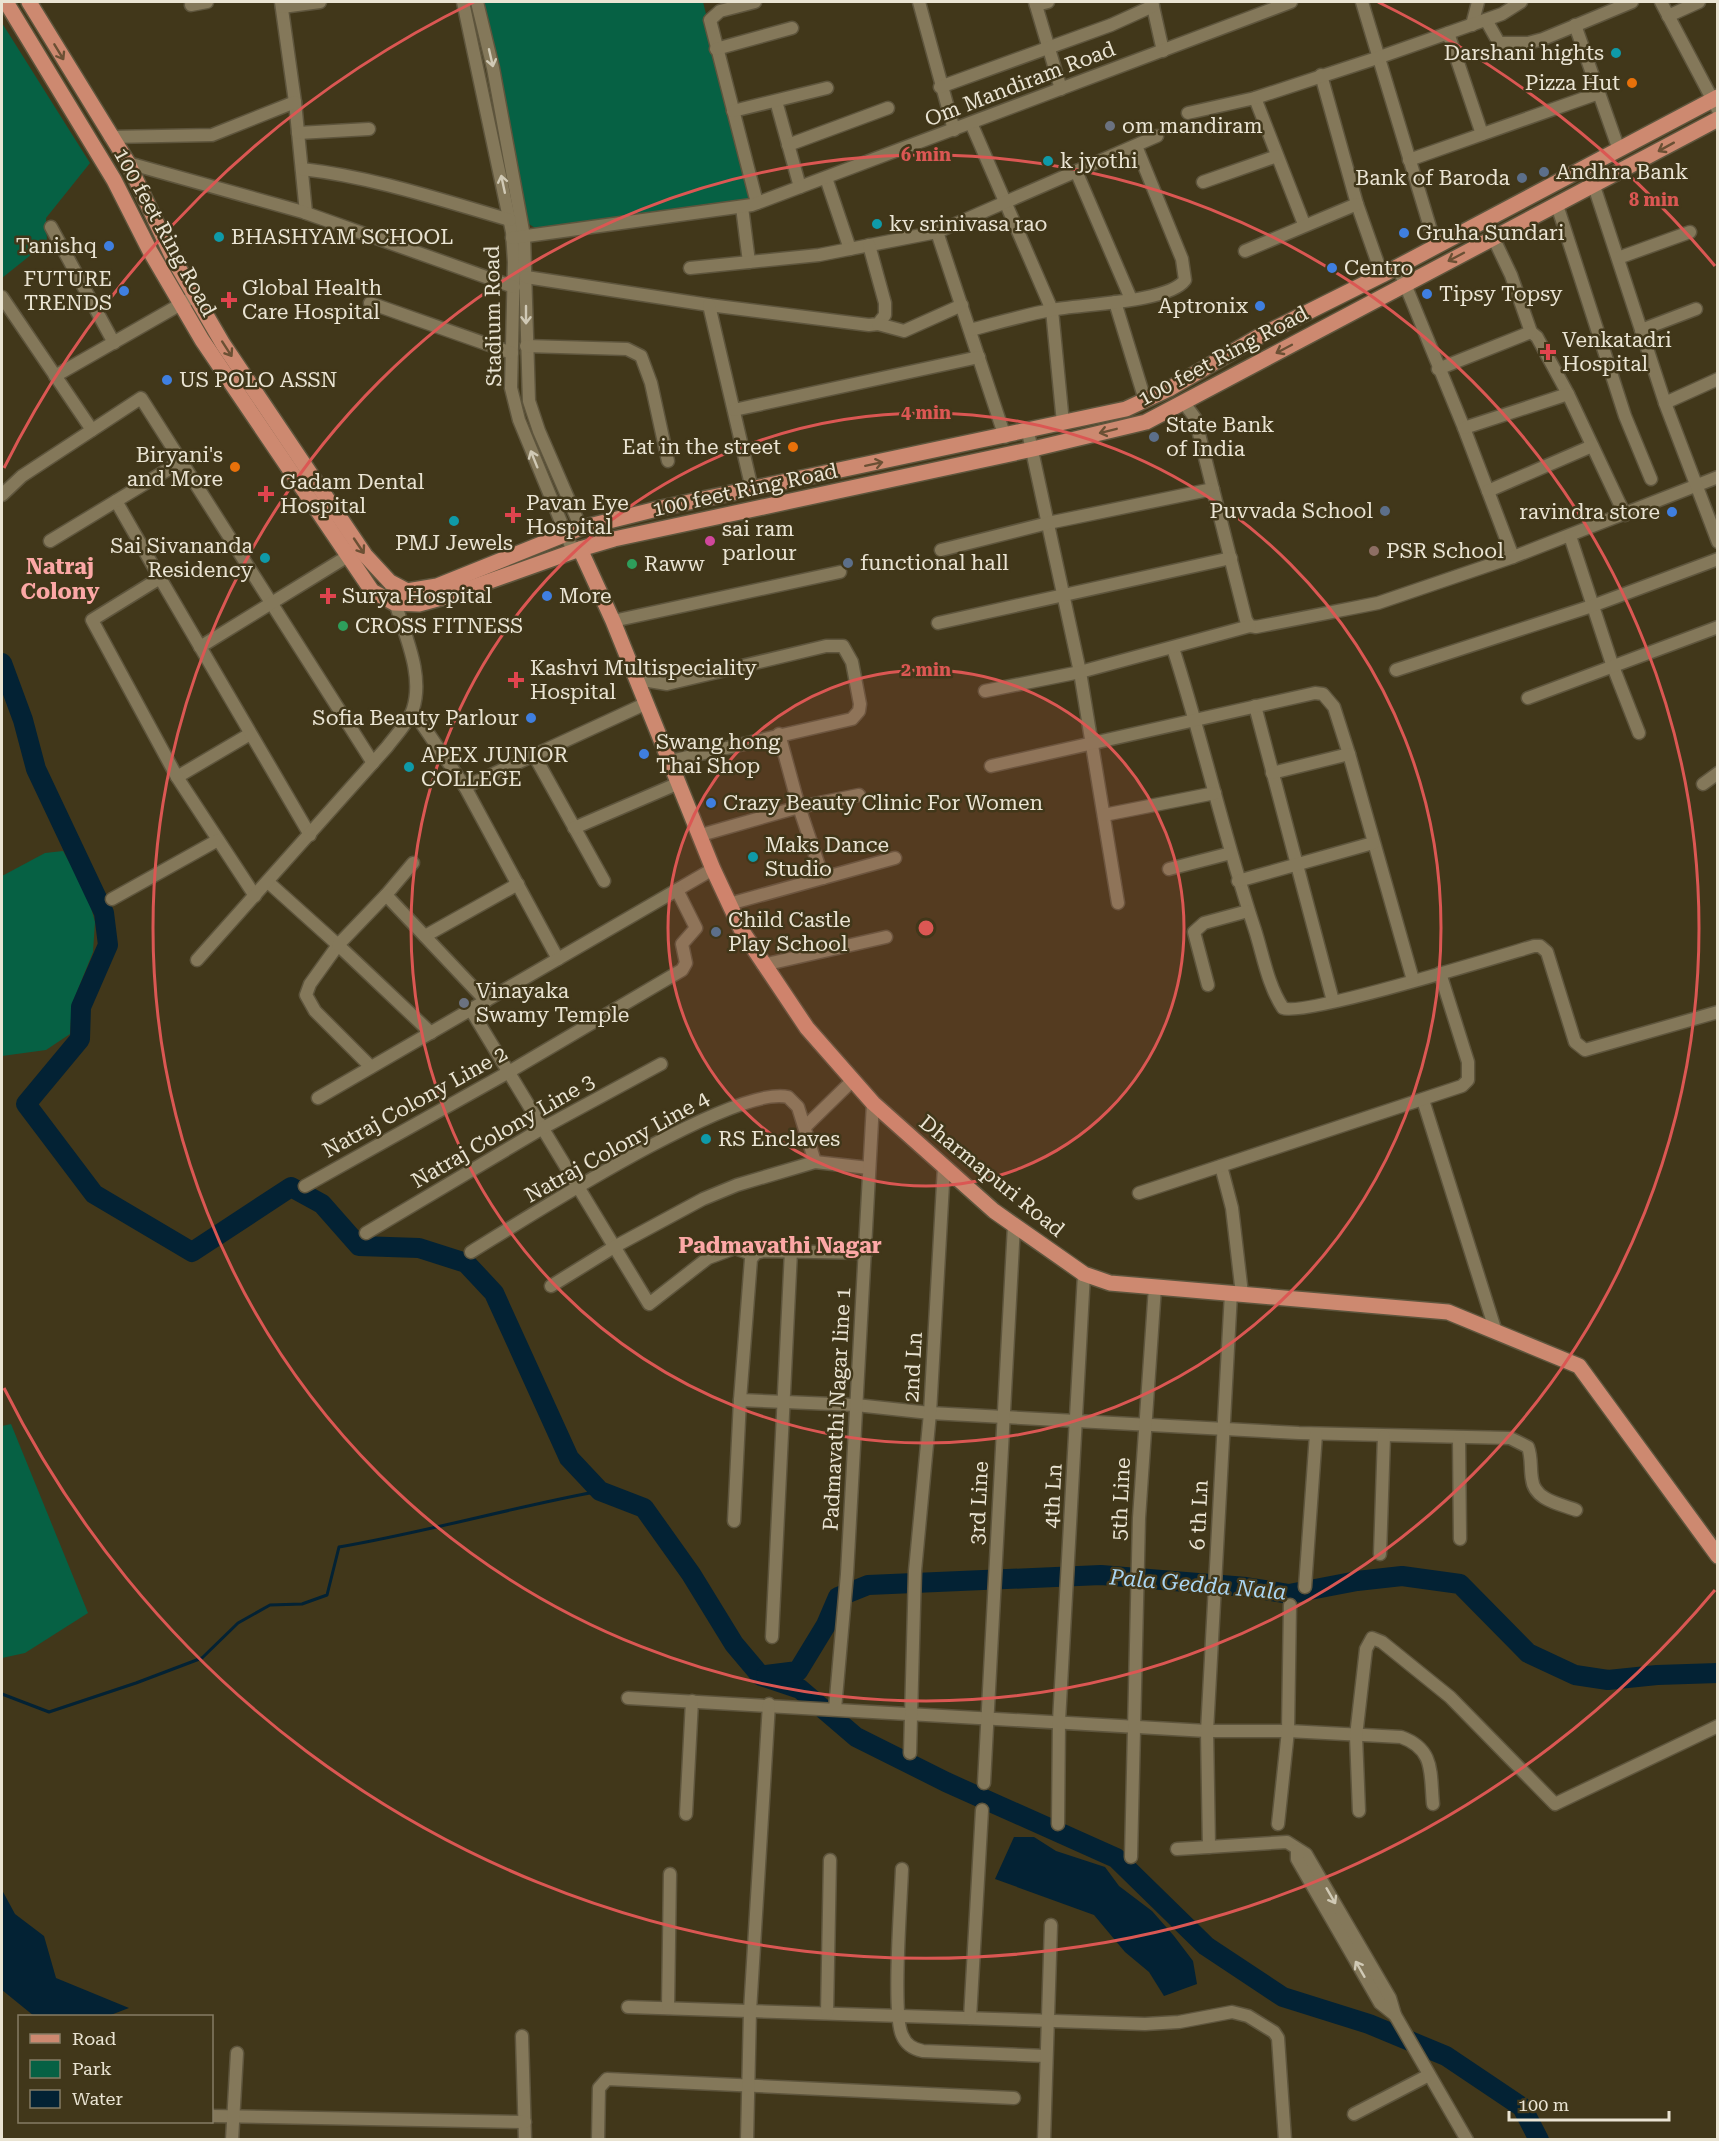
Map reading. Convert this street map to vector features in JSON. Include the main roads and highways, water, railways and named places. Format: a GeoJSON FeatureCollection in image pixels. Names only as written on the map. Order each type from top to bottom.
{"type":"FeatureCollection","features":[{"type":"Feature","properties":{"kind":"main road","name":"100 feet Ring Road"},"geometry":{"type":"LineString","coordinates":[[6,2],[114,180],[208,348],[372,591],[394,603],[419,604],[445,597],[581,549],[1146,422],[1718,119]]}},
{"type":"Feature","properties":{"kind":"main road","name":"100 feet Ring Road"},"geometry":{"type":"LineString","coordinates":[[28,2],[128,163],[174,260],[230,353],[365,555],[390,582],[407,591],[437,586],[581,528],[1126,409],[1258,337],[1398,267],[1619,150],[1716,103]]}},
{"type":"Feature","properties":{"kind":"main road","name":"Dharmapuri Road"},"geometry":{"type":"LineString","coordinates":[[581,528],[581,549],[614,621],[729,904],[763,965],[807,1028],[873,1103],[1014,1225],[1084,1274],[1110,1284],[1448,1312],[1580,1366],[1718,1556]]}},
{"type":"Feature","properties":{"kind":"water"},"geometry":{"type":"Polygon","coordinates":[[[1014,1837],[1034,1837],[1056,1851],[1105,1867],[1119,1886],[1152,1911],[1174,1936],[1193,1961],[1197,1984],[1164,1996],[1149,1972],[1125,1952],[1094,1915],[995,1879],[1014,1837]]]}},
{"type":"Feature","properties":{"kind":"water"},"geometry":{"type":"Polygon","coordinates":[[[2,1890],[15,1914],[44,1936],[56,1978],[129,2008],[111,2015],[33,2015],[2,1990],[2,1890]]]}},
{"type":"Feature","properties":{"kind":"waterway"},"geometry":{"type":"LineString","coordinates":[[2,663],[23,720],[36,769],[104,913],[108,945],[81,1007],[80,1039],[26,1104],[94,1194],[192,1252],[291,1187],[322,1204],[359,1246],[419,1248],[466,1263],[494,1293],[569,1458],[600,1491],[644,1508],[691,1574],[734,1644],[761,1676],[800,1689],[856,1737],[946,1782],[1116,1858],[1206,1946],[1283,1997],[1369,2024],[1446,2056],[1522,2107],[1539,2140]]}},
{"type":"Feature","properties":{"kind":"waterway"},"geometry":{"type":"LineString","coordinates":[[2,1694],[49,1712],[136,1683],[202,1658],[238,1623],[270,1605],[302,1604],[327,1595],[339,1547],[600,1491]]}},
{"type":"Feature","properties":{"kind":"waterway","name":"Pala Gedda Nala"},"geometry":{"type":"LineString","coordinates":[[766,1675],[798,1671],[826,1625],[838,1597],[868,1585],[1101,1575],[1246,1587],[1289,1594],[1357,1581],[1402,1576],[1460,1584],[1528,1653],[1575,1675],[1608,1680],[1657,1675],[1718,1673]]}},
{"type":"Feature","properties":{"kind":"place","name":"Darshani hights"},"geometry":{"type":"Point","coordinates":[1616,53]}},
{"type":"Feature","properties":{"kind":"place","name":"Pizza Hut"},"geometry":{"type":"Point","coordinates":[1632,83]}},
{"type":"Feature","properties":{"kind":"place","name":"om mandiram"},"geometry":{"type":"Point","coordinates":[1110,126]}},
{"type":"Feature","properties":{"kind":"place","name":"k jyothi"},"geometry":{"type":"Point","coordinates":[1048,161]}},
{"type":"Feature","properties":{"kind":"place","name":"Andhra Bank"},"geometry":{"type":"Point","coordinates":[1544,172]}},
{"type":"Feature","properties":{"kind":"place","name":"Bank of Baroda"},"geometry":{"type":"Point","coordinates":[1522,178]}},
{"type":"Feature","properties":{"kind":"place","name":"kv srinivasa rao"},"geometry":{"type":"Point","coordinates":[877,224]}},
{"type":"Feature","properties":{"kind":"place","name":"Gruha Sundari"},"geometry":{"type":"Point","coordinates":[1404,233]}},
{"type":"Feature","properties":{"kind":"place","name":"BHASHYAM SCHOOL"},"geometry":{"type":"Point","coordinates":[219,237]}},
{"type":"Feature","properties":{"kind":"place","name":"Tanishq"},"geometry":{"type":"Point","coordinates":[109,246]}},
{"type":"Feature","properties":{"kind":"place","name":"Centro"},"geometry":{"type":"Point","coordinates":[1332,268]}},
{"type":"Feature","properties":{"kind":"place","name":"FUTURE TRENDS"},"geometry":{"type":"Point","coordinates":[124,291]}},
{"type":"Feature","properties":{"kind":"place","name":"Tipsy Topsy"},"geometry":{"type":"Point","coordinates":[1427,294]}},
{"type":"Feature","properties":{"kind":"place","name":"Global Health Care Hospital"},"geometry":{"type":"Point","coordinates":[229,300]}},
{"type":"Feature","properties":{"kind":"place","name":"Aptronix"},"geometry":{"type":"Point","coordinates":[1260,306]}},
{"type":"Feature","properties":{"kind":"place","name":"Venkatadri Hospital"},"geometry":{"type":"Point","coordinates":[1548,352]}},
{"type":"Feature","properties":{"kind":"place","name":"US POLO ASSN"},"geometry":{"type":"Point","coordinates":[167,380]}},
{"type":"Feature","properties":{"kind":"place","name":"State Bank of India"},"geometry":{"type":"Point","coordinates":[1154,437]}},
{"type":"Feature","properties":{"kind":"place","name":"Eat in the street"},"geometry":{"type":"Point","coordinates":[793,447]}},
{"type":"Feature","properties":{"kind":"place","name":"Biryani's and More"},"geometry":{"type":"Point","coordinates":[235,467]}},
{"type":"Feature","properties":{"kind":"place","name":"Gadam Dental Hospital"},"geometry":{"type":"Point","coordinates":[266,494]}},
{"type":"Feature","properties":{"kind":"place","name":"Puvvada School"},"geometry":{"type":"Point","coordinates":[1385,511]}},
{"type":"Feature","properties":{"kind":"place","name":"ravindra store"},"geometry":{"type":"Point","coordinates":[1672,512]}},
{"type":"Feature","properties":{"kind":"place","name":"Pavan Eye Hospital"},"geometry":{"type":"Point","coordinates":[513,515]}},
{"type":"Feature","properties":{"kind":"place","name":"PMJ Jewels"},"geometry":{"type":"Point","coordinates":[454,521]}},
{"type":"Feature","properties":{"kind":"place","name":"sai ram parlour"},"geometry":{"type":"Point","coordinates":[710,541]}},
{"type":"Feature","properties":{"kind":"place","name":"PSR School"},"geometry":{"type":"Point","coordinates":[1374,551]}},
{"type":"Feature","properties":{"kind":"place","name":"Sai Sivananda Residency"},"geometry":{"type":"Point","coordinates":[265,558]}},
{"type":"Feature","properties":{"kind":"place","name":"functional hall"},"geometry":{"type":"Point","coordinates":[848,563]}},
{"type":"Feature","properties":{"kind":"place","name":"Raww"},"geometry":{"type":"Point","coordinates":[632,564]}},
{"type":"Feature","properties":{"kind":"place","name":"Surya Hospital"},"geometry":{"type":"Point","coordinates":[328,596]}},
{"type":"Feature","properties":{"kind":"place","name":"More"},"geometry":{"type":"Point","coordinates":[547,596]}},
{"type":"Feature","properties":{"kind":"place","name":"CROSS FITNESS"},"geometry":{"type":"Point","coordinates":[343,626]}},
{"type":"Feature","properties":{"kind":"place","name":"Kashvi Multispeciality Hospital"},"geometry":{"type":"Point","coordinates":[516,680]}},
{"type":"Feature","properties":{"kind":"place","name":"Sofia Beauty Parlour"},"geometry":{"type":"Point","coordinates":[531,718]}},
{"type":"Feature","properties":{"kind":"place","name":"Swang hong Thai Shop"},"geometry":{"type":"Point","coordinates":[644,754]}},
{"type":"Feature","properties":{"kind":"place","name":"APEX JUNIOR COLLEGE"},"geometry":{"type":"Point","coordinates":[409,767]}},
{"type":"Feature","properties":{"kind":"place","name":"Crazy Beauty Clinic For Women"},"geometry":{"type":"Point","coordinates":[711,803]}},
{"type":"Feature","properties":{"kind":"place","name":"Maks Dance Studio"},"geometry":{"type":"Point","coordinates":[753,857]}},
{"type":"Feature","properties":{"kind":"place","name":"Child Castle Play School"},"geometry":{"type":"Point","coordinates":[716,932]}},
{"type":"Feature","properties":{"kind":"place","name":"Vinayaka Swamy Temple"},"geometry":{"type":"Point","coordinates":[464,1003]}},
{"type":"Feature","properties":{"kind":"place","name":"RS Enclaves"},"geometry":{"type":"Point","coordinates":[706,1139]}},
{"type":"Feature","properties":{"kind":"district","name":"Natraj Colony"},"geometry":{"type":"Point","coordinates":[60,578]}},
{"type":"Feature","properties":{"kind":"district","name":"Padmavathi Nagar"},"geometry":{"type":"Point","coordinates":[780,1245]}}]}
